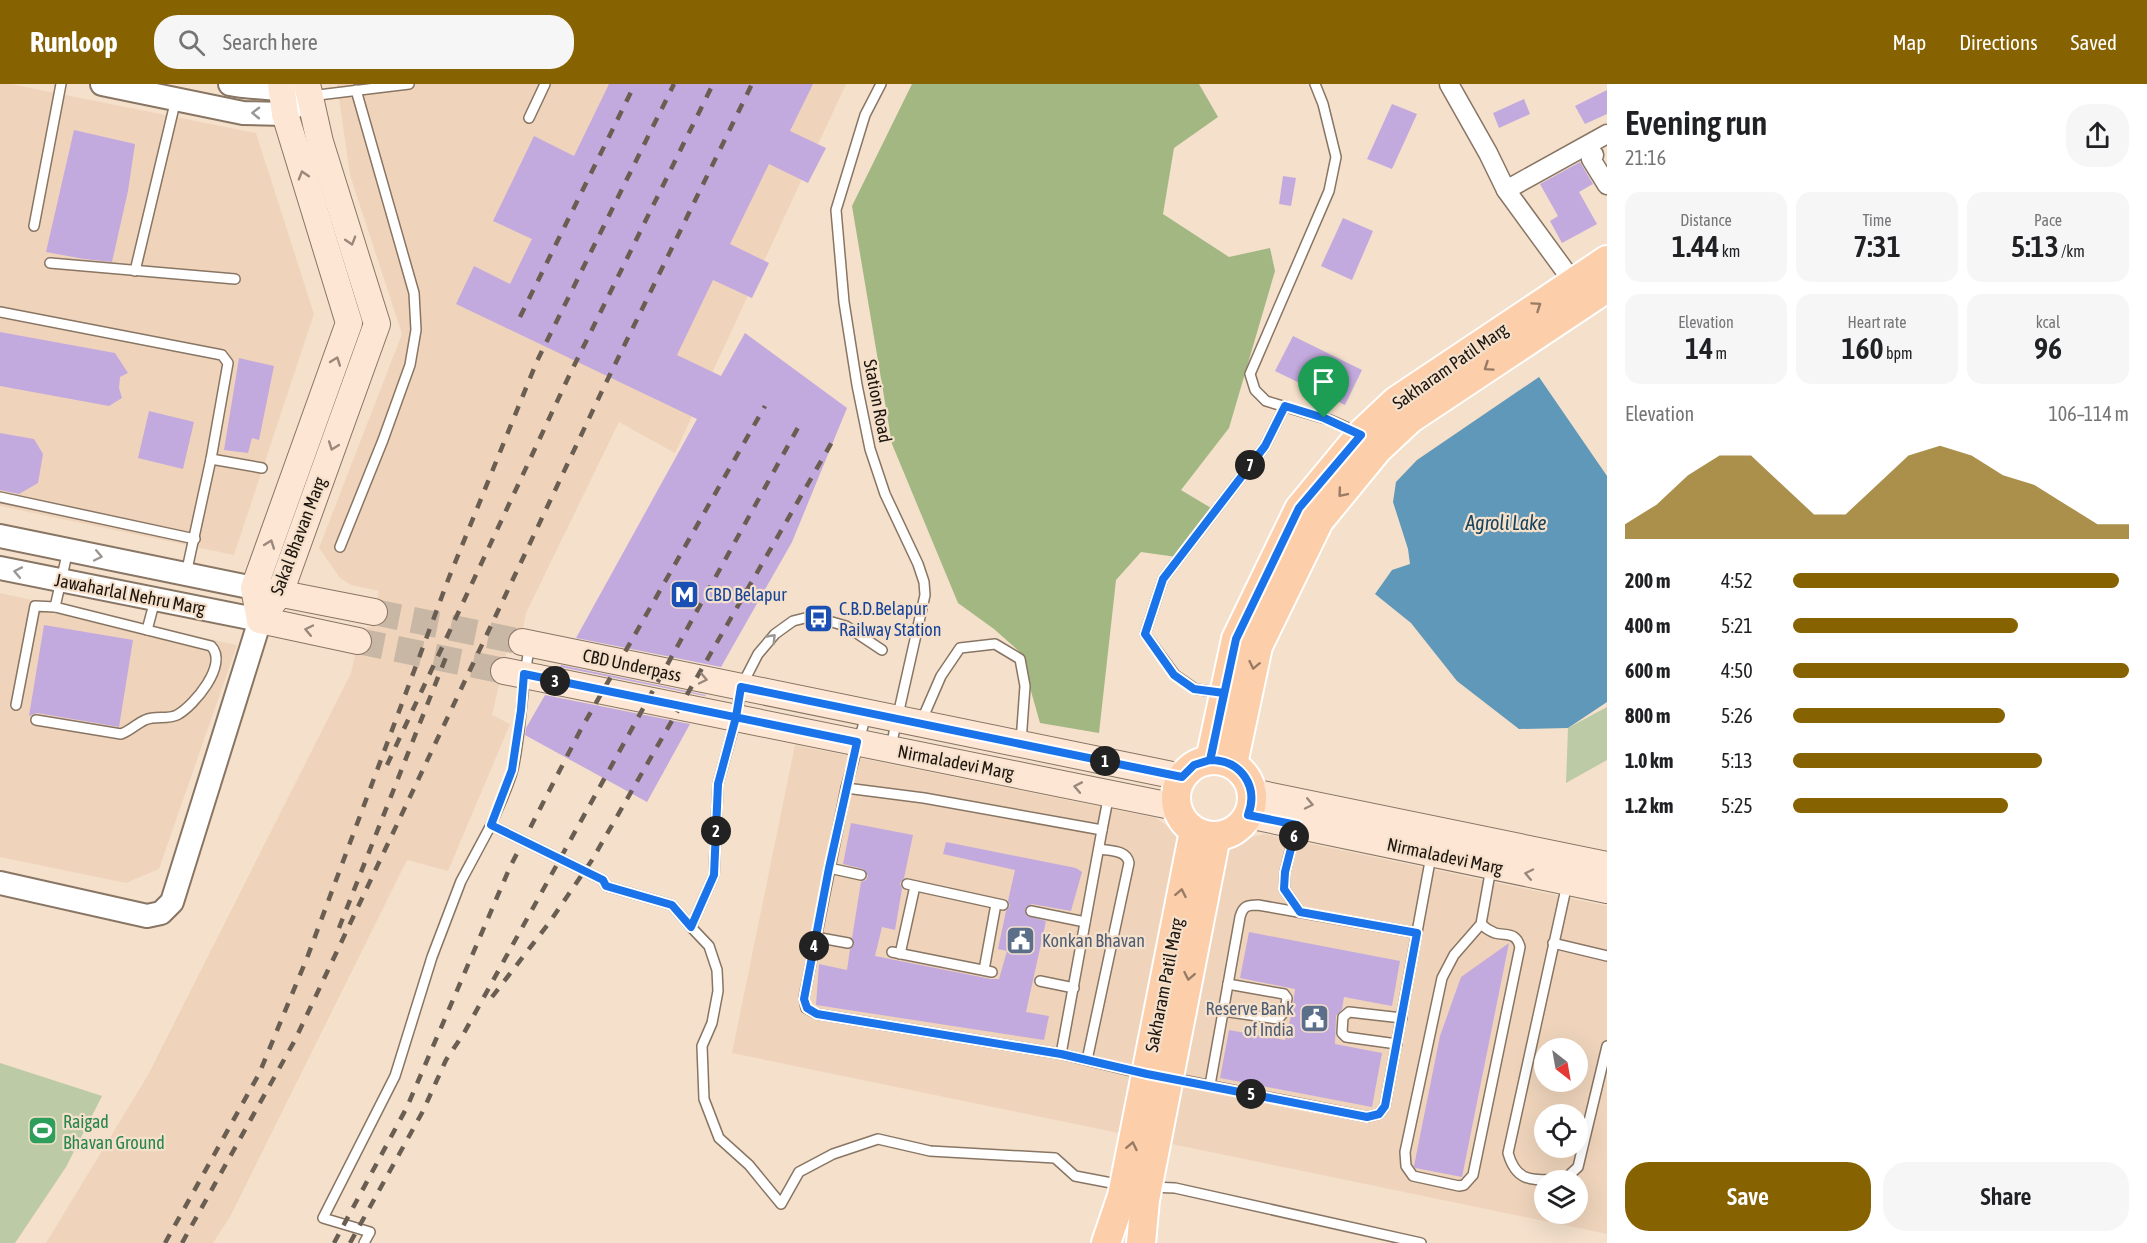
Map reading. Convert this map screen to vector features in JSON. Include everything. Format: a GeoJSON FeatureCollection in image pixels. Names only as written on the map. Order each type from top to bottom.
{"type":"FeatureCollection","features":[{"type":"Feature","properties":{"kind":"main road","name":"Sakal Bhavan Marg"},"geometry":{"type":"LineString","coordinates":[[260,620],[254,588],[349,323],[285,114],[281,86]]}},
{"type":"Feature","properties":{"kind":"main road","name":"Sakal Bhavan Marg"},"geometry":{"type":"LineString","coordinates":[[260,620],[279,593],[377,324],[320,142],[308,90]]}},
{"type":"Feature","properties":{"kind":"main road","name":"Sakharam Patil Marg"},"geometry":{"type":"LineString","coordinates":[[1222,762],[1258,646],[1319,521],[1378,449],[1410,419],[1589,290],[1607,260]]}},
{"type":"Feature","properties":{"kind":"main road","name":"Sakharam Patil Marg"},"geometry":{"type":"LineString","coordinates":[[1222,762],[1224,693],[1236,639],[1299,508],[1361,435],[1396,400],[1589,290]]}},
{"type":"Feature","properties":{"kind":"main road"},"geometry":{"type":"LineString","coordinates":[[254,588],[374,612]]}},
{"type":"Feature","properties":{"kind":"main road"},"geometry":{"type":"LineString","coordinates":[[260,620],[358,640]]}},
{"type":"Feature","properties":{"kind":"main road","name":"CBD Underpass"},"geometry":{"type":"LineString","coordinates":[[526,643],[741,687]]}},
{"type":"Feature","properties":{"kind":"main road","name":"CBD Underpass"},"geometry":{"type":"LineString","coordinates":[[514,673],[736,717]]}},
{"type":"Feature","properties":{"kind":"main road","name":"Nirmaladevi Marg"},"geometry":{"type":"LineString","coordinates":[[741,687],[1182,777]]}},
{"type":"Feature","properties":{"kind":"main road","name":"Nirmaladevi Marg"},"geometry":{"type":"LineString","coordinates":[[736,717],[1176,807]]}},
{"type":"Feature","properties":{"kind":"main road"},"geometry":{"type":"LineString","coordinates":[[1222,762],[1242,772],[1248,781],[1250,804],[1235,830],[1205,833],[1186,825],[1176,807],[1175,797],[1182,777],[1194,765],[1222,762]]}},
{"type":"Feature","properties":{"kind":"main road","name":"Nirmaladevi Marg"},"geometry":{"type":"LineString","coordinates":[[1250,804],[1297,825],[1607,865]]}},
{"type":"Feature","properties":{"kind":"main road","name":"Nirmaladevi Marg"},"geometry":{"type":"LineString","coordinates":[[1250,804],[1434,842],[1491,866],[1607,890]]}},
{"type":"Feature","properties":{"kind":"main road","name":"Sakharam Patil Marg"},"geometry":{"type":"LineString","coordinates":[[1141,1243],[1136,1186],[1205,833]]}},
{"type":"Feature","properties":{"kind":"main road","name":"Sakharam Patil Marg"},"geometry":{"type":"LineString","coordinates":[[1106,1243],[1136,1186]]}},
{"type":"Feature","properties":{"kind":"street"},"geometry":{"type":"LineString","coordinates":[[102,84],[243,113],[285,114],[308,90]]}},
{"type":"Feature","properties":{"kind":"street"},"geometry":{"type":"LineString","coordinates":[[230,84],[249,88],[281,86],[308,90]]}},
{"type":"Feature","properties":{"kind":"street"},"geometry":{"type":"LineString","coordinates":[[1449,84],[1506,190],[1589,290]]}},
{"type":"Feature","properties":{"kind":"street"},"geometry":{"type":"LineString","coordinates":[[1506,190],[1607,134]]}},
{"type":"Feature","properties":{"kind":"street"},"geometry":{"type":"LineString","coordinates":[[1594,155],[1591,159],[1607,185]]}},
{"type":"Feature","properties":{"kind":"street","name":"Jawaharlal Nehru Marg"},"geometry":{"type":"LineString","coordinates":[[0,536],[254,588]]}},
{"type":"Feature","properties":{"kind":"street","name":"Jawaharlal Nehru Marg"},"geometry":{"type":"LineString","coordinates":[[0,568],[260,620]]}},
{"type":"Feature","properties":{"kind":"street"},"geometry":{"type":"LineString","coordinates":[[0,883],[147,916],[161,913],[172,902],[260,620]]}},
{"type":"Feature","properties":{"kind":"lane"},"geometry":{"type":"LineString","coordinates":[[34,226],[61,84]]}},
{"type":"Feature","properties":{"kind":"lane"},"geometry":{"type":"LineString","coordinates":[[308,90],[356,90],[409,84]]}},
{"type":"Feature","properties":{"kind":"lane"},"geometry":{"type":"LineString","coordinates":[[529,118],[545,84]]}},
{"type":"Feature","properties":{"kind":"lane","name":"Station Road"},"geometry":{"type":"LineString","coordinates":[[880,84],[865,115],[836,210],[844,302],[870,449],[885,494],[924,582],[925,595],[909,721]]}},
{"type":"Feature","properties":{"kind":"lane"},"geometry":{"type":"LineString","coordinates":[[1315,84],[1323,104],[1335,156],[1329,190],[1250,374],[1251,382],[1259,396],[1266,401],[1330,420],[1361,435]]}},
{"type":"Feature","properties":{"kind":"lane"},"geometry":{"type":"LineString","coordinates":[[340,547],[410,365],[416,330],[414,293],[356,90]]}},
{"type":"Feature","properties":{"kind":"lane"},"geometry":{"type":"LineString","coordinates":[[135,271],[176,99]]}},
{"type":"Feature","properties":{"kind":"lane"},"geometry":{"type":"LineString","coordinates":[[50,263],[235,279]]}},
{"type":"Feature","properties":{"kind":"lane"},"geometry":{"type":"LineString","coordinates":[[0,312],[222,355],[228,363],[211,459],[186,574]]}},
{"type":"Feature","properties":{"kind":"lane"},"geometry":{"type":"LineString","coordinates":[[1224,693],[1194,689],[1174,675],[1145,634],[1163,579],[1265,446],[1285,406]]}},
{"type":"Feature","properties":{"kind":"lane"},"geometry":{"type":"LineString","coordinates":[[211,459],[261,468]]}},
{"type":"Feature","properties":{"kind":"lane"},"geometry":{"type":"LineString","coordinates":[[0,497],[195,539]]}},
{"type":"Feature","properties":{"kind":"lane"},"geometry":{"type":"LineString","coordinates":[[55,607],[68,550]]}},
{"type":"Feature","properties":{"kind":"lane"},"geometry":{"type":"LineString","coordinates":[[147,630],[155,600]]}},
{"type":"Feature","properties":{"kind":"lane"},"geometry":{"type":"LineString","coordinates":[[16,705],[35,606],[55,607],[211,646],[215,650],[217,660],[208,684],[177,715],[146,719],[121,735],[36,720]]}},
{"type":"Feature","properties":{"kind":"lane"},"geometry":{"type":"LineString","coordinates":[[691,927],[714,875],[718,784],[736,717],[741,687],[758,654],[775,634],[793,621],[818,618],[846,626],[882,650]]}},
{"type":"Feature","properties":{"kind":"lane"},"geometry":{"type":"LineString","coordinates":[[364,1243],[370,1232],[323,1218],[395,1076],[432,957],[461,881],[491,825],[512,770],[521,710],[514,673],[526,643]]}},
{"type":"Feature","properties":{"kind":"lane"},"geometry":{"type":"LineString","coordinates":[[891,749],[960,648],[995,644],[1020,659],[1025,686],[1021,744]]}},
{"type":"Feature","properties":{"kind":"lane"},"geometry":{"type":"LineString","coordinates":[[867,712],[846,788],[804,999],[807,1008],[817,1014],[1061,1054],[1158,1076],[1367,1117],[1379,1114],[1385,1106],[1434,842]]}},
{"type":"Feature","properties":{"kind":"lane"},"geometry":{"type":"LineString","coordinates":[[846,788],[924,798],[1102,830]]}},
{"type":"Feature","properties":{"kind":"lane"},"geometry":{"type":"LineString","coordinates":[[1061,1054],[1109,793]]}},
{"type":"Feature","properties":{"kind":"lane"},"geometry":{"type":"LineString","coordinates":[[491,825],[603,880],[606,886],[672,905],[709,946],[717,970],[718,991],[712,1023],[702,1046],[704,1098],[719,1138],[749,1165],[781,1204],[799,1172],[833,1154],[878,1139],[930,1151],[1055,1158],[1075,1176],[1136,1186],[1175,1188],[1421,1243]]}},
{"type":"Feature","properties":{"kind":"lane"},"geometry":{"type":"LineString","coordinates":[[1297,825],[1285,872],[1284,889],[1300,912]]}},
{"type":"Feature","properties":{"kind":"lane"},"geometry":{"type":"LineString","coordinates":[[1087,1060],[1129,863],[1124,853],[1099,849]]}},
{"type":"Feature","properties":{"kind":"lane"},"geometry":{"type":"LineString","coordinates":[[1481,924],[1494,933],[1513,935],[1518,939],[1520,947],[1473,1175],[1464,1185],[1459,1186],[1413,1176],[1406,1166],[1405,1158],[1442,978],[1454,955],[1481,924],[1491,866]]}},
{"type":"Feature","properties":{"kind":"lane"},"geometry":{"type":"LineString","coordinates":[[829,868],[861,875]]}},
{"type":"Feature","properties":{"kind":"lane"},"geometry":{"type":"LineString","coordinates":[[1534,1178],[1526,1178],[1515,1171],[1508,1153],[1567,882]]}},
{"type":"Feature","properties":{"kind":"lane"},"geometry":{"type":"LineString","coordinates":[[911,885],[999,904],[988,971],[896,953],[911,885]]}},
{"type":"Feature","properties":{"kind":"lane"},"geometry":{"type":"LineString","coordinates":[[1210,1085],[1242,909],[1248,905],[1258,905],[1417,933]]}},
{"type":"Feature","properties":{"kind":"lane"},"geometry":{"type":"LineString","coordinates":[[1031,911],[1085,922]]}},
{"type":"Feature","properties":{"kind":"lane"},"geometry":{"type":"LineString","coordinates":[[815,937],[848,943]]}},
{"type":"Feature","properties":{"kind":"lane"},"geometry":{"type":"LineString","coordinates":[[1553,943],[1607,956]]}},
{"type":"Feature","properties":{"kind":"lane"},"geometry":{"type":"LineString","coordinates":[[1040,981],[1074,988]]}},
{"type":"Feature","properties":{"kind":"lane"},"geometry":{"type":"LineString","coordinates":[[1223,1011],[1278,1019],[1285,1011],[1287,998],[1284,994],[1228,984]]}},
{"type":"Feature","properties":{"kind":"lane"},"geometry":{"type":"LineString","coordinates":[[1397,1044],[1346,1037],[1342,1033],[1343,1017],[1349,1012],[1402,1018]]}},
{"type":"Feature","properties":{"kind":"lane"},"geometry":{"type":"LineString","coordinates":[[1575,1170],[1578,1167],[1607,1046]]}},
{"type":"Feature","properties":{"kind":"shaded area"},"geometry":{"type":"Polygon","coordinates":[[[0,84],[11,84],[256,133],[314,314],[234,555],[0,506],[0,84]]]}},
{"type":"Feature","properties":{"kind":"shaded area"},"geometry":{"type":"Polygon","coordinates":[[[337,84],[846,84],[675,453],[619,422],[526,613],[518,653],[507,651],[492,715],[510,724],[448,871],[407,860],[231,1215],[213,1243],[46,1243],[148,1075],[351,673],[361,628],[371,627],[379,591],[351,585],[340,578],[319,548],[402,334],[350,175],[337,84]]]}},
{"type":"Feature","properties":{"kind":"shaded area"},"geometry":{"type":"Polygon","coordinates":[[[0,593],[237,645],[159,869],[126,883],[0,857],[0,593]]]}},
{"type":"Feature","properties":{"kind":"shaded area"},"geometry":{"type":"Polygon","coordinates":[[[795,745],[1156,818],[1191,843],[1214,847],[1264,834],[1607,906],[1607,1234],[1559,1224],[1588,1224],[1588,1170],[1534,1170],[1534,1219],[732,1053],[795,745]]]}},
{"type":"Feature","properties":{"kind":"green space"},"geometry":{"type":"Polygon","coordinates":[[[912,84],[1199,84],[1218,117],[1174,148],[1163,214],[1229,257],[1270,248],[1275,271],[1229,428],[1181,490],[1211,508],[1184,558],[1141,552],[1116,580],[1099,733],[1040,723],[1020,652],[994,629],[958,603],[892,444],[852,206],[912,84]]]}},
{"type":"Feature","properties":{"kind":"green space"},"geometry":{"type":"Polygon","coordinates":[[[1607,707],[1607,760],[1566,783],[1568,728],[1607,707]]]}},
{"type":"Feature","properties":{"kind":"green space","name":"Raigad Bhavan Ground"},"geometry":{"type":"Polygon","coordinates":[[[0,1063],[102,1096],[66,1167],[15,1243],[0,1243],[0,1063]]]}},
{"type":"Feature","properties":{"kind":"water","name":"Agroli Lake"},"geometry":{"type":"Polygon","coordinates":[[[1539,377],[1607,476],[1607,702],[1568,728],[1519,729],[1457,681],[1411,623],[1375,594],[1392,570],[1410,564],[1408,549],[1393,502],[1396,482],[1417,460],[1539,377]]]}},
{"type":"Feature","properties":{"kind":"building"},"geometry":{"type":"Polygon","coordinates":[[[609,84],[813,84],[790,131],[826,148],[808,183],[769,164],[730,244],[769,263],[752,298],[713,280],[677,355],[721,376],[745,333],[847,408],[792,542],[721,667],[576,638],[697,419],[456,304],[474,266],[510,284],[532,239],[493,221],[534,136],[574,156],[609,84]]]}},
{"type":"Feature","properties":{"kind":"building"},"geometry":{"type":"Polygon","coordinates":[[[1607,90],[1607,114],[1585,124],[1575,106],[1607,90]]]}},
{"type":"Feature","properties":{"kind":"building"},"geometry":{"type":"Polygon","coordinates":[[[1524,99],[1530,114],[1499,128],[1493,113],[1524,99]]]}},
{"type":"Feature","properties":{"kind":"building"},"geometry":{"type":"Polygon","coordinates":[[[1392,104],[1417,114],[1392,169],[1367,159],[1392,104]]]}},
{"type":"Feature","properties":{"kind":"building"},"geometry":{"type":"Polygon","coordinates":[[[74,130],[135,144],[128,191],[112,262],[46,252],[74,130]]]}},
{"type":"Feature","properties":{"kind":"building"},"geometry":{"type":"Polygon","coordinates":[[[1580,162],[1593,184],[1579,192],[1597,224],[1562,243],[1550,221],[1558,216],[1540,184],[1580,162]]]}},
{"type":"Feature","properties":{"kind":"building"},"geometry":{"type":"Polygon","coordinates":[[[1283,176],[1296,178],[1291,206],[1279,204],[1283,176]]]}},
{"type":"Feature","properties":{"kind":"building"},"geometry":{"type":"Polygon","coordinates":[[[1343,218],[1373,231],[1352,280],[1321,266],[1343,218]]]}},
{"type":"Feature","properties":{"kind":"building"},"geometry":{"type":"Polygon","coordinates":[[[0,332],[115,353],[128,373],[120,377],[119,388],[122,398],[109,406],[0,386],[0,332]]]}},
{"type":"Feature","properties":{"kind":"building"},"geometry":{"type":"Polygon","coordinates":[[[1293,336],[1362,370],[1345,405],[1275,371],[1293,336]]]}},
{"type":"Feature","properties":{"kind":"building"},"geometry":{"type":"Polygon","coordinates":[[[239,358],[274,366],[259,440],[252,438],[248,453],[224,450],[239,358]]]}},
{"type":"Feature","properties":{"kind":"building"},"geometry":{"type":"Polygon","coordinates":[[[149,411],[194,422],[183,469],[138,458],[149,411]]]}},
{"type":"Feature","properties":{"kind":"building"},"geometry":{"type":"Polygon","coordinates":[[[0,433],[34,439],[43,454],[38,483],[19,494],[0,490],[0,433]]]}},
{"type":"Feature","properties":{"kind":"building"},"geometry":{"type":"Polygon","coordinates":[[[44,625],[133,640],[119,727],[37,713],[29,716],[44,625]]]}},
{"type":"Feature","properties":{"kind":"building"},"geometry":{"type":"Polygon","coordinates":[[[561,665],[706,695],[560,667],[561,665]]]}},
{"type":"Feature","properties":{"kind":"building"},"geometry":{"type":"Polygon","coordinates":[[[545,695],[690,724],[647,802],[525,735],[526,728],[545,695]]]}},
{"type":"Feature","properties":{"kind":"building","name":"Konkan Bhavan"},"geometry":{"type":"Polygon","coordinates":[[[851,823],[913,835],[904,878],[900,883],[902,889],[895,930],[882,927],[875,956],[999,979],[1007,951],[998,949],[1006,911],[1010,906],[1008,901],[1015,870],[943,854],[946,842],[1076,868],[1082,872],[1071,911],[1032,904],[1025,909],[1027,916],[1046,921],[1026,1012],[1049,1016],[1044,1040],[816,1005],[819,964],[847,970],[850,949],[854,945],[852,938],[861,882],[868,876],[863,869],[843,864],[851,823]]]}},
{"type":"Feature","properties":{"kind":"building","name":"Reserve Bank of India"},"geometry":{"type":"Polygon","coordinates":[[[1249,932],[1400,961],[1392,1006],[1344,997],[1342,1009],[1336,1016],[1335,1044],[1382,1053],[1372,1107],[1220,1078],[1229,1030],[1285,1040],[1292,1012],[1295,989],[1240,978],[1249,932]]]}},
{"type":"Feature","properties":{"kind":"building"},"geometry":{"type":"Polygon","coordinates":[[[1509,943],[1462,1177],[1415,1168],[1440,1036],[1461,977],[1509,943]]]}},
{"type":"Feature","properties":{"kind":"tunnel"},"geometry":{"type":"LineString","coordinates":[[374,612],[522,642]]}},
{"type":"Feature","properties":{"kind":"tunnel"},"geometry":{"type":"LineString","coordinates":[[358,641],[504,671]]}},
{"type":"Feature","properties":{"kind":"railway"},"geometry":{"type":"LineString","coordinates":[[520,317],[635,84]]}},
{"type":"Feature","properties":{"kind":"railway"},"geometry":{"type":"LineString","coordinates":[[165,1243],[259,1074],[307,958],[448,580],[537,361],[674,84]]}},
{"type":"Feature","properties":{"kind":"railway"},"geometry":{"type":"LineString","coordinates":[[387,765],[569,376],[713,84]]}},
{"type":"Feature","properties":{"kind":"railway"},"geometry":{"type":"LineString","coordinates":[[182,1243],[295,1040],[602,391],[752,84]]}},
{"type":"Feature","properties":{"kind":"railway"},"geometry":{"type":"LineString","coordinates":[[334,1243],[407,1107],[510,867],[580,731],[765,406]]}},
{"type":"Feature","properties":{"kind":"railway"},"geometry":{"type":"LineString","coordinates":[[350,1243],[423,1111],[446,1060],[464,1033],[800,424]]}},
{"type":"Feature","properties":{"kind":"railway"},"geometry":{"type":"LineString","coordinates":[[492,997],[549,923],[592,860],[832,442]]}},
{"type":"Feature","properties":{"kind":"railway"},"geometry":{"type":"LineString","coordinates":[[339,928],[446,657]]}},
{"type":"Feature","properties":{"kind":"place","name":"CBD Belapur"},"geometry":{"type":"Point","coordinates":[684,594]}},
{"type":"Feature","properties":{"kind":"place","name":"C.B.D.Belapur Railway Station"},"geometry":{"type":"Point","coordinates":[818,618]}},
{"type":"Feature","properties":{"kind":"place","name":"Konkan Bhavan"},"geometry":{"type":"Point","coordinates":[1021,940]}},
{"type":"Feature","properties":{"kind":"place","name":"Reserve Bank of India"},"geometry":{"type":"Point","coordinates":[1315,1018]}},
{"type":"Feature","properties":{"kind":"place","name":"Raigad Bhavan Ground"},"geometry":{"type":"Point","coordinates":[42,1131]}},
{"type":"Feature","properties":{"kind":"route"},"geometry":{"type":"LineString","coordinates":[[1324,418],[1285,406],[1265,446],[1163,579],[1145,634],[1174,675],[1194,689],[1224,693],[1212,752],[1210,760],[1226,761],[1242,772],[1252,792],[1248,815],[1297,825],[1285,872],[1284,889],[1300,912],[1417,933],[1385,1106],[1379,1114],[1367,1117],[1108,1066],[1061,1054],[817,1014],[807,1008],[804,999],[815,937],[857,742],[736,717],[524,674],[512,770],[491,825],[603,880],[606,886],[672,905],[691,927],[714,875],[718,784],[736,717],[741,687],[1182,777],[1194,765],[1210,760],[1224,693],[1236,639],[1299,508],[1361,435],[1324,418]]}}]}
